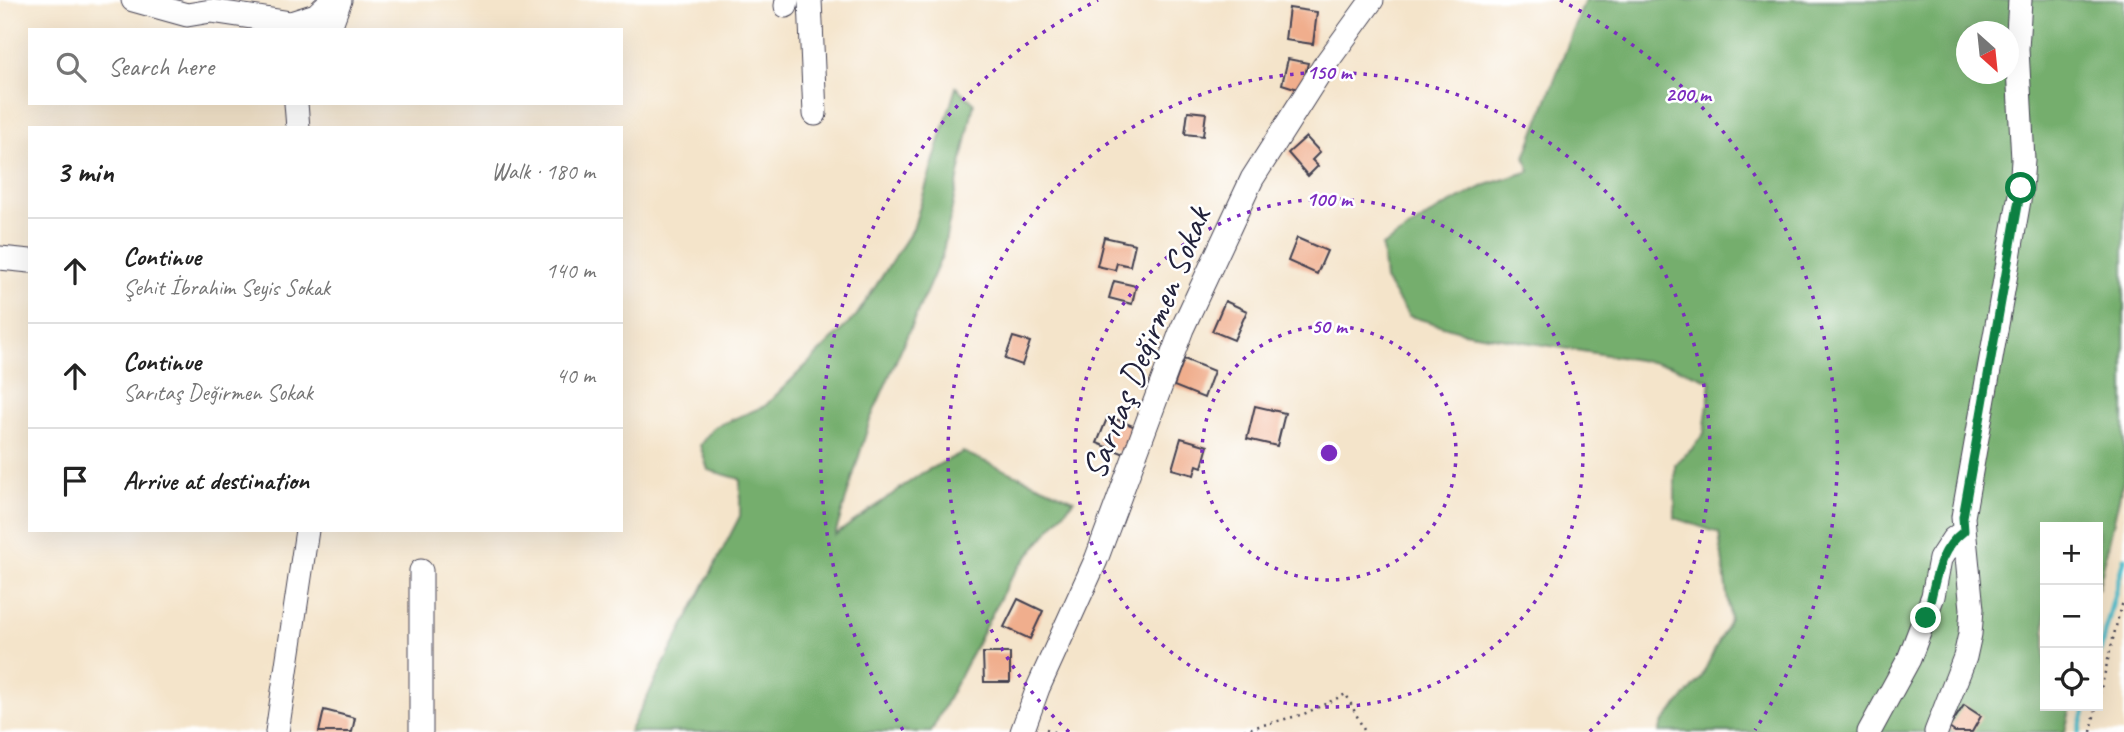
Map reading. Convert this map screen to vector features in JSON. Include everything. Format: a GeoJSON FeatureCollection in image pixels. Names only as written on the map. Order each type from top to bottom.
{"type":"FeatureCollection","features":[{"type":"Feature","properties":{"kind":"street"},"geometry":{"type":"LineString","coordinates":[[133,0],[187,15],[214,6],[274,24],[305,20],[316,15],[332,0]]}},
{"type":"Feature","properties":{"kind":"street"},"geometry":{"type":"LineString","coordinates":[[330,28],[340,0]]}},
{"type":"Feature","properties":{"kind":"street"},"geometry":{"type":"LineString","coordinates":[[810,0],[815,114]]}},
{"type":"Feature","properties":{"kind":"street","name":"Sarıtaş Değirmen Sokak"},"geometry":{"type":"LineString","coordinates":[[1022,732],[1038,688],[1096,560],[1182,329],[1252,179],[1324,66],[1371,0]]}},
{"type":"Feature","properties":{"kind":"street"},"geometry":{"type":"LineString","coordinates":[[1936,732],[1965,657],[1970,634],[1972,609],[1963,517],[2021,188],[2023,160],[2017,49],[2020,0]]}},
{"type":"Feature","properties":{"kind":"street"},"geometry":{"type":"LineString","coordinates":[[296,105],[298,126]]}},
{"type":"Feature","properties":{"kind":"street"},"geometry":{"type":"LineString","coordinates":[[312,105],[312,126]]}},
{"type":"Feature","properties":{"kind":"street"},"geometry":{"type":"LineString","coordinates":[[0,258],[28,261]]}},
{"type":"Feature","properties":{"kind":"street"},"geometry":{"type":"LineString","coordinates":[[1869,732],[1909,659],[1933,596],[1940,559],[1953,539],[1964,531]]}},
{"type":"Feature","properties":{"kind":"street"},"geometry":{"type":"LineString","coordinates":[[277,732],[307,532]]}},
{"type":"Feature","properties":{"kind":"street"},"geometry":{"type":"LineString","coordinates":[[421,570],[421,732]]}},
{"type":"Feature","properties":{"kind":"path"},"geometry":{"type":"LineString","coordinates":[[2103,680],[2124,600]]}},
{"type":"Feature","properties":{"kind":"path"},"geometry":{"type":"LineString","coordinates":[[1237,732],[1304,713],[1346,694],[1365,732]]}},
{"type":"Feature","properties":{"kind":"path"},"geometry":{"type":"LineString","coordinates":[[2091,732],[2095,711]]}},
{"type":"Feature","properties":{"kind":"green space"},"geometry":{"type":"Polygon","coordinates":[[[1585,0],[2124,0],[2124,477],[2103,568],[2103,522],[2040,522],[2040,711],[2070,711],[2065,732],[1659,732],[1663,722],[1700,680],[1730,618],[1719,533],[1675,518],[1675,464],[1692,449],[1704,433],[1711,381],[1669,365],[1463,332],[1409,316],[1385,280],[1382,246],[1441,208],[1486,185],[1530,171],[1525,157],[1585,0]]]}},
{"type":"Feature","properties":{"kind":"green space"},"geometry":{"type":"Polygon","coordinates":[[[956,87],[974,103],[942,256],[870,420],[835,535],[922,473],[963,452],[1074,500],[1011,577],[931,732],[629,732],[740,516],[740,479],[708,470],[700,445],[714,427],[765,406],[856,316],[913,229],[956,87]]]}},
{"type":"Feature","properties":{"kind":"building"},"geometry":{"type":"Polygon","coordinates":[[[1289,8],[1317,12],[1313,44],[1285,40],[1289,8]]]}},
{"type":"Feature","properties":{"kind":"building"},"geometry":{"type":"Polygon","coordinates":[[[1288,59],[1308,63],[1301,90],[1282,84],[1288,59]]]}},
{"type":"Feature","properties":{"kind":"building"},"geometry":{"type":"Polygon","coordinates":[[[1188,111],[1206,113],[1203,136],[1185,134],[1188,111]]]}},
{"type":"Feature","properties":{"kind":"building"},"geometry":{"type":"Polygon","coordinates":[[[1306,137],[1320,152],[1312,160],[1318,166],[1308,176],[1288,153],[1306,137]]]}},
{"type":"Feature","properties":{"kind":"building"},"geometry":{"type":"Polygon","coordinates":[[[1104,237],[1135,244],[1130,266],[1117,263],[1115,270],[1097,266],[1104,237]]]}},
{"type":"Feature","properties":{"kind":"building"},"geometry":{"type":"Polygon","coordinates":[[[1297,238],[1327,251],[1317,274],[1288,261],[1297,238]]]}},
{"type":"Feature","properties":{"kind":"building"},"geometry":{"type":"Polygon","coordinates":[[[1114,281],[1136,286],[1132,304],[1109,298],[1114,281]]]}},
{"type":"Feature","properties":{"kind":"building"},"geometry":{"type":"Polygon","coordinates":[[[1225,301],[1247,311],[1234,340],[1212,331],[1225,301]]]}},
{"type":"Feature","properties":{"kind":"building"},"geometry":{"type":"Polygon","coordinates":[[[1013,337],[1030,342],[1022,365],[1005,359],[1013,337]]]}},
{"type":"Feature","properties":{"kind":"building"},"geometry":{"type":"Polygon","coordinates":[[[1184,359],[1214,371],[1204,398],[1174,386],[1184,359]]]}},
{"type":"Feature","properties":{"kind":"building"},"geometry":{"type":"Polygon","coordinates":[[[1255,406],[1285,413],[1277,446],[1247,439],[1255,406]]]}},
{"type":"Feature","properties":{"kind":"building"},"geometry":{"type":"Polygon","coordinates":[[[1108,416],[1138,428],[1127,455],[1097,443],[1108,416]]]}},
{"type":"Feature","properties":{"kind":"building"},"geometry":{"type":"Polygon","coordinates":[[[1181,438],[1208,446],[1202,467],[1197,465],[1194,475],[1172,469],[1181,438]]]}},
{"type":"Feature","properties":{"kind":"building"},"geometry":{"type":"Polygon","coordinates":[[[1018,599],[1043,611],[1030,639],[1004,627],[1018,599]]]}},
{"type":"Feature","properties":{"kind":"building"},"geometry":{"type":"Polygon","coordinates":[[[983,653],[1010,653],[1010,682],[984,682],[983,653]]]}},
{"type":"Feature","properties":{"kind":"building"},"geometry":{"type":"Polygon","coordinates":[[[1964,705],[1981,716],[1972,732],[1955,732],[1949,728],[1964,705]]]}},
{"type":"Feature","properties":{"kind":"building"},"geometry":{"type":"Polygon","coordinates":[[[324,710],[355,718],[352,732],[319,732],[324,710]]]}},
{"type":"Feature","properties":{"kind":"waterway"},"geometry":{"type":"LineString","coordinates":[[2101,648],[2124,559]]}},
{"type":"Feature","properties":{"kind":"waterway"},"geometry":{"type":"LineString","coordinates":[[2079,732],[2085,711]]}},
{"type":"Feature","properties":{"kind":"route"},"geometry":{"type":"LineString","coordinates":[[1926,618],[1940,559],[1953,539],[1964,531],[1963,517],[2021,188]]}}]}
